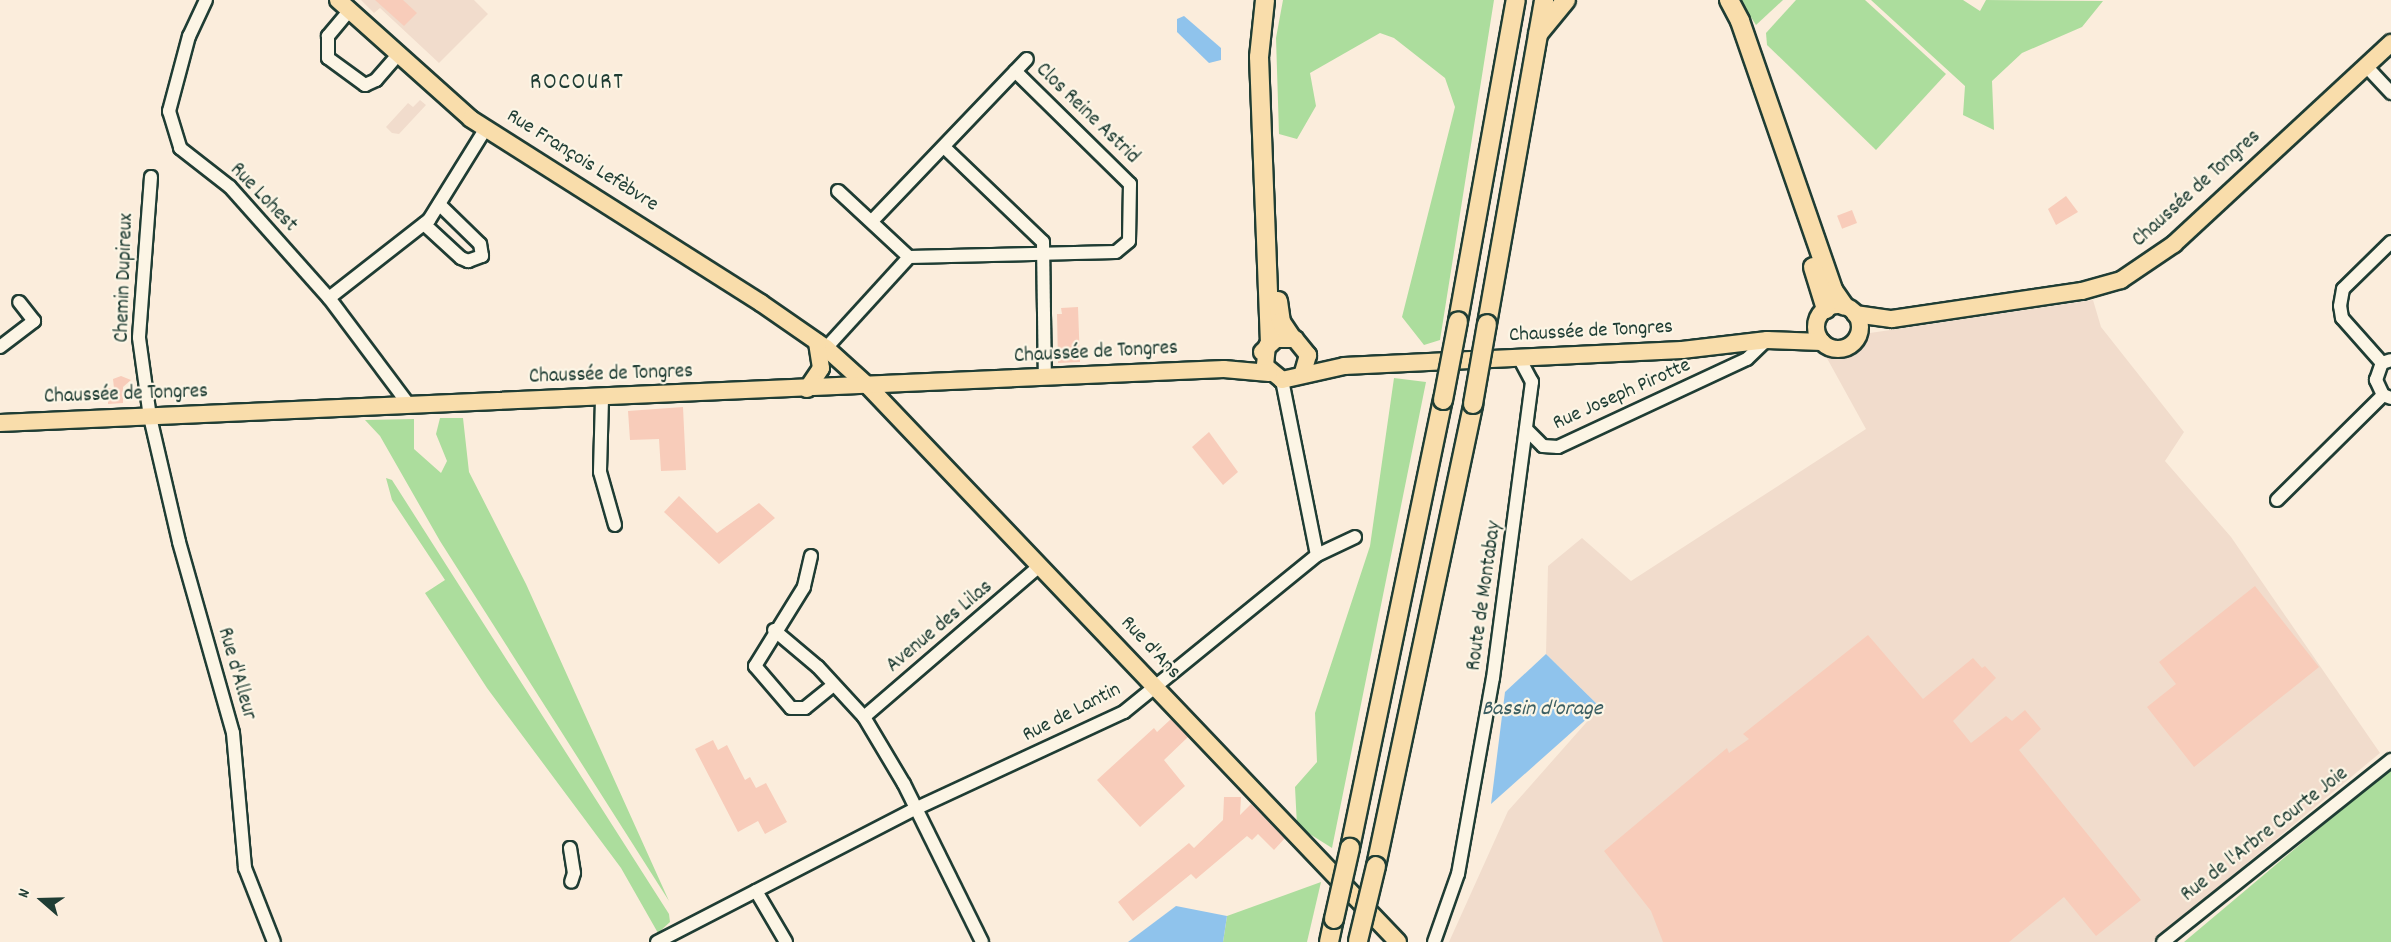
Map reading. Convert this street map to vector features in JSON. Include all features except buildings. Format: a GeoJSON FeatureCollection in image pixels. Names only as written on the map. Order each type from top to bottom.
{"type":"FeatureCollection","features":[{"type":"Feature","properties":{"kind":"highway"},"geometry":{"type":"LineString","coordinates":[[1265,0],[1259,57],[1269,344]]}},
{"type":"Feature","properties":{"kind":"highway"},"geometry":{"type":"LineString","coordinates":[[1277,0],[1268,43],[1279,306],[1291,337]]}},
{"type":"Feature","properties":{"kind":"highway"},"geometry":{"type":"LineString","coordinates":[[1503,0],[1512,22]]}},
{"type":"Feature","properties":{"kind":"highway"},"geometry":{"type":"LineString","coordinates":[[1329,942],[1443,400],[1516,0]]}},
{"type":"Feature","properties":{"kind":"highway"},"geometry":{"type":"LineString","coordinates":[[1358,941],[1376,866],[1473,404],[1544,0]]}},
{"type":"Feature","properties":{"kind":"highway"},"geometry":{"type":"LineString","coordinates":[[1538,34],[1566,0]]}},
{"type":"Feature","properties":{"kind":"highway"},"geometry":{"type":"LineString","coordinates":[[1718,0],[1733,26],[1836,312]]}},
{"type":"Feature","properties":{"kind":"highway"},"geometry":{"type":"LineString","coordinates":[[1729,0],[1740,21],[1833,290],[1836,312]]}},
{"type":"Feature","properties":{"kind":"main road","name":"Rue François Lefèbvre"},"geometry":{"type":"LineString","coordinates":[[344,5],[454,107],[653,231],[821,345],[868,386]]}},
{"type":"Feature","properties":{"kind":"main road","name":"Chaussée de Tongres"},"geometry":{"type":"LineString","coordinates":[[0,423],[602,399],[1224,369],[1276,377],[1344,366],[1520,359],[1767,340],[1822,342],[1840,349],[1858,333],[1892,319],[2082,291],[2121,280],[2174,244],[2391,43]]}},
{"type":"Feature","properties":{"kind":"main road","name":"Chaussée de Tongres"},"geometry":{"type":"LineString","coordinates":[[1767,340],[1836,312],[1892,319]]}},
{"type":"Feature","properties":{"kind":"main road"},"geometry":{"type":"LineString","coordinates":[[1822,342],[1816,332],[1836,312],[1858,333]]}},
{"type":"Feature","properties":{"kind":"main road","name":"Chaussée de Tongres"},"geometry":{"type":"LineString","coordinates":[[1224,369],[1254,359],[1269,344],[1291,337],[1308,355],[1344,366]]}},
{"type":"Feature","properties":{"kind":"main road"},"geometry":{"type":"LineString","coordinates":[[1269,344],[1264,360],[1276,377]]}},
{"type":"Feature","properties":{"kind":"main road"},"geometry":{"type":"LineString","coordinates":[[807,389],[821,368],[821,345]]}},
{"type":"Feature","properties":{"kind":"main road"},"geometry":{"type":"LineString","coordinates":[[1303,373],[1308,355]]}},
{"type":"Feature","properties":{"kind":"main road"},"geometry":{"type":"LineString","coordinates":[[891,408],[906,385]]}},
{"type":"Feature","properties":{"kind":"main road","name":"Rue d'Ans"},"geometry":{"type":"LineString","coordinates":[[868,386],[1398,942]]}},
{"type":"Feature","properties":{"kind":"street","name":"Rue Lohest"},"geometry":{"type":"LineString","coordinates":[[206,0],[194,21],[180,66],[170,111],[172,130],[180,148],[230,187],[329,298],[409,405]]}},
{"type":"Feature","properties":{"kind":"street"},"geometry":{"type":"LineString","coordinates":[[344,5],[328,36],[328,58],[354,81],[365,85],[376,80],[397,56]]}},
{"type":"Feature","properties":{"kind":"street","name":"Clos Reine Astrid"},"geometry":{"type":"LineString","coordinates":[[872,221],[1027,59]]}},
{"type":"Feature","properties":{"kind":"street"},"geometry":{"type":"LineString","coordinates":[[2366,66],[2391,93]]}},
{"type":"Feature","properties":{"kind":"street","name":"Clos Reine Astrid"},"geometry":{"type":"LineString","coordinates":[[909,257],[1116,252],[1129,241],[1130,184],[1015,71]]}},
{"type":"Feature","properties":{"kind":"street"},"geometry":{"type":"LineString","coordinates":[[329,298],[424,224],[486,128]]}},
{"type":"Feature","properties":{"kind":"street"},"geometry":{"type":"LineString","coordinates":[[944,147],[1043,242],[1045,378]]}},
{"type":"Feature","properties":{"kind":"street","name":"Chemin Dupireux"},"geometry":{"type":"LineString","coordinates":[[150,417],[139,338],[151,177]]}},
{"type":"Feature","properties":{"kind":"street"},"geometry":{"type":"LineString","coordinates":[[821,345],[909,257],[838,191]]}},
{"type":"Feature","properties":{"kind":"street"},"geometry":{"type":"LineString","coordinates":[[424,224],[461,258],[468,261],[482,256],[480,244],[439,204]]}},
{"type":"Feature","properties":{"kind":"street"},"geometry":{"type":"LineString","coordinates":[[2277,500],[2387,397],[2376,380],[2386,362],[2342,318],[2340,306],[2343,289],[2391,242]]}},
{"type":"Feature","properties":{"kind":"street"},"geometry":{"type":"LineString","coordinates":[[0,347],[34,321],[19,302]]}},
{"type":"Feature","properties":{"kind":"street","name":"Rue Joseph Pirotte"},"geometry":{"type":"LineString","coordinates":[[1520,359],[1532,382],[1526,429],[1543,446],[1558,447],[1747,359],[1767,340]]}},
{"type":"Feature","properties":{"kind":"street"},"geometry":{"type":"LineString","coordinates":[[1276,377],[1317,555]]}},
{"type":"Feature","properties":{"kind":"street"},"geometry":{"type":"LineString","coordinates":[[602,399],[600,472],[615,525]]}},
{"type":"Feature","properties":{"kind":"street","name":"Rue d'Alleur"},"geometry":{"type":"LineString","coordinates":[[150,417],[179,542],[233,733],[245,868],[273,942]]}},
{"type":"Feature","properties":{"kind":"street","name":"Route de Montabay"},"geometry":{"type":"LineString","coordinates":[[1434,942],[1458,874],[1484,738],[1526,429]]}},
{"type":"Feature","properties":{"kind":"street","name":"Rue de Lantin"},"geometry":{"type":"LineString","coordinates":[[657,942],[915,810],[1124,712],[1317,555],[1355,537]]}},
{"type":"Feature","properties":{"kind":"street"},"geometry":{"type":"LineString","coordinates":[[811,556],[804,587],[774,630],[755,666],[791,708],[805,708],[833,685]]}},
{"type":"Feature","properties":{"kind":"street","name":"Avenue des Lilas"},"geometry":{"type":"LineString","coordinates":[[864,717],[1041,565]]}},
{"type":"Feature","properties":{"kind":"street"},"geometry":{"type":"LineString","coordinates":[[774,630],[864,717],[915,810],[982,942]]}},
{"type":"Feature","properties":{"kind":"street","name":"Rue de l'Arbre Courte Joie"},"geometry":{"type":"LineString","coordinates":[[2163,942],[2391,760]]}},
{"type":"Feature","properties":{"kind":"street"},"geometry":{"type":"LineString","coordinates":[[570,848],[574,873],[571,882]]}},
{"type":"Feature","properties":{"kind":"street"},"geometry":{"type":"LineString","coordinates":[[756,891],[786,942]]}},
{"type":"Feature","properties":{"kind":"shaded area"},"geometry":{"type":"Polygon","coordinates":[[[361,0],[474,0],[488,14],[439,63],[380,8],[374,13],[361,0]]]}},
{"type":"Feature","properties":{"kind":"shaded area"},"geometry":{"type":"Polygon","coordinates":[[[420,100],[426,105],[399,134],[392,133],[386,127],[408,103],[413,107],[420,100]]]}},
{"type":"Feature","properties":{"kind":"shaded area"},"geometry":{"type":"Polygon","coordinates":[[[2093,300],[2101,327],[2184,432],[2165,461],[2231,537],[2380,753],[2152,942],[1449,942],[1508,811],[1600,707],[1546,654],[1548,566],[1582,538],[1631,581],[1866,429],[1823,351],[1856,350],[1870,333],[2093,300]]]}},
{"type":"Feature","properties":{"kind":"green space"},"geometry":{"type":"Polygon","coordinates":[[[1283,0],[1494,0],[1440,340],[1424,345],[1402,317],[1455,107],[1445,78],[1394,38],[1380,33],[1310,73],[1316,106],[1297,139],[1279,134],[1276,38],[1283,0]]]}},
{"type":"Feature","properties":{"kind":"green space"},"geometry":{"type":"Polygon","coordinates":[[[1740,0],[1783,0],[1756,25],[1740,0]]]}},
{"type":"Feature","properties":{"kind":"green space"},"geometry":{"type":"Polygon","coordinates":[[[1796,0],[1865,0],[1946,74],[1876,150],[1767,45],[1766,33],[1796,0]]]}},
{"type":"Feature","properties":{"kind":"green space"},"geometry":{"type":"Polygon","coordinates":[[[1871,0],[1963,0],[1980,11],[1986,0],[2103,1],[2082,27],[2022,53],[1992,81],[1994,130],[1963,115],[1965,86],[1871,0]]]}},
{"type":"Feature","properties":{"kind":"green space"},"geometry":{"type":"Polygon","coordinates":[[[1394,378],[1426,382],[1332,848],[1297,826],[1295,787],[1317,762],[1315,713],[1370,546],[1394,378]]]}},
{"type":"Feature","properties":{"kind":"green space"},"geometry":{"type":"Polygon","coordinates":[[[440,418],[463,418],[469,472],[526,584],[669,901],[440,541],[380,436],[365,420],[414,419],[414,449],[441,473],[447,461],[436,434],[440,418]]]}},
{"type":"Feature","properties":{"kind":"green space"},"geometry":{"type":"Polygon","coordinates":[[[386,478],[392,480],[669,914],[670,922],[658,933],[621,868],[487,688],[425,593],[445,580],[392,500],[386,478]]]}},
{"type":"Feature","properties":{"kind":"green space"},"geometry":{"type":"Polygon","coordinates":[[[2391,768],[2391,942],[2184,942],[2391,768]]]}},
{"type":"Feature","properties":{"kind":"green space"},"geometry":{"type":"Polygon","coordinates":[[[1321,882],[1307,942],[1223,942],[1227,916],[1321,882]]]}},
{"type":"Feature","properties":{"kind":"water"},"geometry":{"type":"Polygon","coordinates":[[[1184,16],[1221,48],[1221,60],[1209,63],[1177,32],[1177,19],[1184,16]]]}},
{"type":"Feature","properties":{"kind":"water","name":"Bassin d'orage"},"geometry":{"type":"Polygon","coordinates":[[[1546,654],[1600,707],[1491,804],[1505,692],[1546,654]]]}},
{"type":"Feature","properties":{"kind":"water"},"geometry":{"type":"Polygon","coordinates":[[[1176,906],[1227,916],[1223,942],[1128,942],[1176,906]]]}},
{"type":"Feature","properties":{"kind":"district","name":"ROCOURT"},"geometry":{"type":"Point","coordinates":[577,84]}}]}
